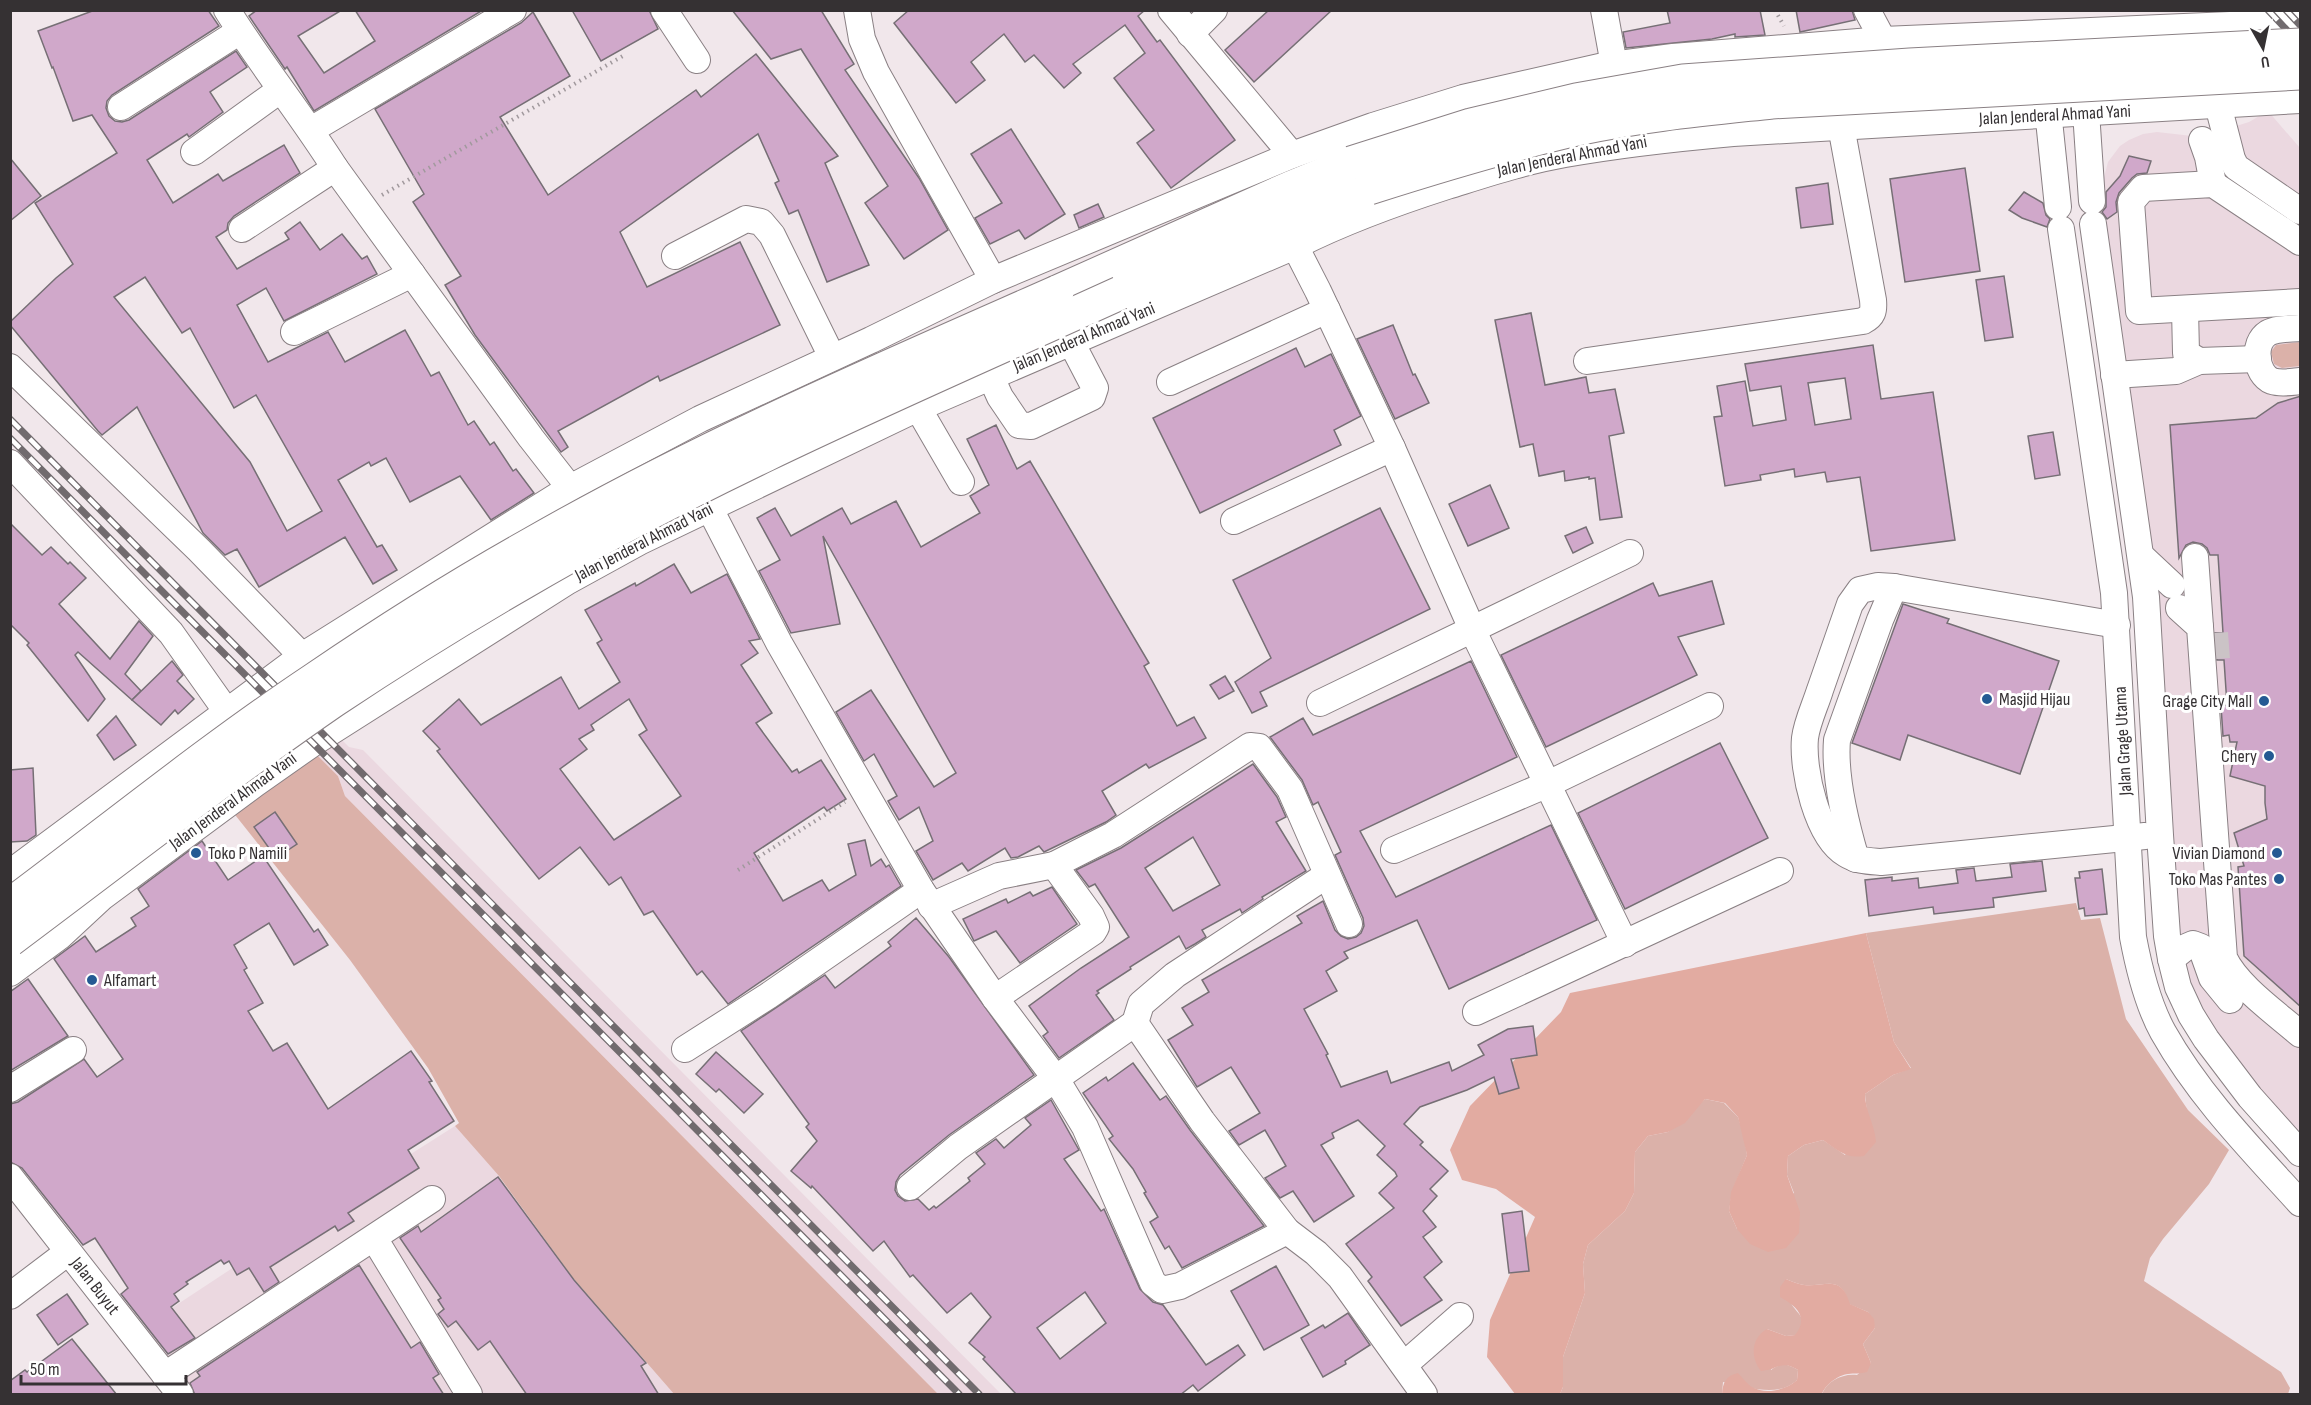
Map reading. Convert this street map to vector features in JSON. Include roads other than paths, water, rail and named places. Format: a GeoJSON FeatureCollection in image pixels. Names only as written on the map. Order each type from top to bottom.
{"type":"FeatureCollection","features":[{"type":"Feature","properties":{"kind":"highway","name":"Jalan Jenderal Ahmad Yani"},"geometry":{"type":"LineString","coordinates":[[10,940],[177,814],[334,701],[527,580],[675,500],[804,438],[1120,293],[1295,201],[1351,163],[1471,125],[1576,100],[1683,81],[1910,65],[2301,45]]}},
{"type":"Feature","properties":{"kind":"highway","name":"Jalan Jenderal Ahmad Yani"},"geometry":{"type":"LineString","coordinates":[[10,905],[235,736],[314,680],[411,617],[528,546],[669,469],[803,405],[1295,201],[1369,188],[1473,155],[1577,129],[1691,110],[1772,102],[2301,73]]}},
{"type":"Feature","properties":{"kind":"street"},"geometry":{"type":"LineString","coordinates":[[311,130],[513,10]]}},
{"type":"Feature","properties":{"kind":"street"},"geometry":{"type":"LineString","coordinates":[[664,10],[697,60]]}},
{"type":"Feature","properties":{"kind":"street"},"geometry":{"type":"LineString","coordinates":[[857,10],[862,39],[876,72],[993,280]]}},
{"type":"Feature","properties":{"kind":"street"},"geometry":{"type":"LineString","coordinates":[[1171,10],[1292,155]]}},
{"type":"Feature","properties":{"kind":"street"},"geometry":{"type":"LineString","coordinates":[[1190,34],[1214,10]]}},
{"type":"Feature","properties":{"kind":"street"},"geometry":{"type":"LineString","coordinates":[[1604,10],[1614,64]]}},
{"type":"Feature","properties":{"kind":"street"},"geometry":{"type":"LineString","coordinates":[[1867,10],[1883,40]]}},
{"type":"Feature","properties":{"kind":"street"},"geometry":{"type":"LineString","coordinates":[[10,873],[302,656],[570,488],[700,419],[993,280],[1292,155],[1373,126],[1463,98],[1614,64],[1883,40],[2041,21],[2080,31],[2197,19],[2301,22]]}},
{"type":"Feature","properties":{"kind":"street"},"geometry":{"type":"LineString","coordinates":[[121,107],[234,21],[362,206],[570,488]]}},
{"type":"Feature","properties":{"kind":"street","name":"Jalan Grage Utama"},"geometry":{"type":"LineString","coordinates":[[2041,21],[2061,228],[2092,457],[2114,592],[2133,937],[2150,1002],[2162,1031],[2216,1108],[2301,1203]]}},
{"type":"Feature","properties":{"kind":"street","name":"Jalan Grage Utama"},"geometry":{"type":"LineString","coordinates":[[2080,31],[2093,223],[2142,565],[2167,936],[2171,959],[2178,987],[2191,1015],[2206,1039],[2243,1088],[2301,1153]]}},
{"type":"Feature","properties":{"kind":"street"},"geometry":{"type":"LineString","coordinates":[[194,152],[280,90]]}},
{"type":"Feature","properties":{"kind":"street","name":"Jalan Jenderal Ahmad Yani"},"geometry":{"type":"LineString","coordinates":[[10,973],[60,936],[102,897],[313,743],[568,581],[639,542],[918,408],[1071,342],[1296,250],[1330,228],[1378,208],[1495,171],[1563,154],[1648,141],[1841,126],[2086,114],[2301,100]]}},
{"type":"Feature","properties":{"kind":"street"},"geometry":{"type":"LineString","coordinates":[[2218,105],[2236,167],[2301,211]]}},
{"type":"Feature","properties":{"kind":"street"},"geometry":{"type":"LineString","coordinates":[[1587,362],[1863,321],[1869,318],[1874,311],[1873,300],[1841,126]]}},
{"type":"Feature","properties":{"kind":"street"},"geometry":{"type":"LineString","coordinates":[[2202,140],[2208,157],[2212,184]]}},
{"type":"Feature","properties":{"kind":"street"},"geometry":{"type":"LineString","coordinates":[[242,229],[335,168]]}},
{"type":"Feature","properties":{"kind":"street"},"geometry":{"type":"LineString","coordinates":[[2301,242],[2212,184],[2143,188],[2132,200],[2139,311],[2301,302]]}},
{"type":"Feature","properties":{"kind":"street"},"geometry":{"type":"LineString","coordinates":[[675,256],[746,219],[761,222],[772,235],[832,357]]}},
{"type":"Feature","properties":{"kind":"street"},"geometry":{"type":"LineString","coordinates":[[2061,228],[2093,223]]}},
{"type":"Feature","properties":{"kind":"street"},"geometry":{"type":"LineString","coordinates":[[1296,250],[1392,448],[1472,629],[1625,944]]}},
{"type":"Feature","properties":{"kind":"street"},"geometry":{"type":"LineString","coordinates":[[294,332],[412,274]]}},
{"type":"Feature","properties":{"kind":"street"},"geometry":{"type":"LineString","coordinates":[[2185,309],[2187,361]]}},
{"type":"Feature","properties":{"kind":"street"},"geometry":{"type":"LineString","coordinates":[[1170,382],[1327,310]]}},
{"type":"Feature","properties":{"kind":"street"},"geometry":{"type":"LineString","coordinates":[[2301,328],[2276,330],[2267,334],[2258,345],[2261,371],[2272,381],[2301,381]]}},
{"type":"Feature","properties":{"kind":"street"},"geometry":{"type":"LineString","coordinates":[[991,377],[1000,397],[1019,425],[1031,426],[1092,397],[1095,388],[1071,342]]}},
{"type":"Feature","properties":{"kind":"street"},"geometry":{"type":"LineString","coordinates":[[2112,367],[2187,361],[2258,359]]}},
{"type":"Feature","properties":{"kind":"street"},"geometry":{"type":"LineString","coordinates":[[10,367],[190,542],[302,656]]}},
{"type":"Feature","properties":{"kind":"street"},"geometry":{"type":"LineString","coordinates":[[918,408],[961,482]]}},
{"type":"Feature","properties":{"kind":"street"},"geometry":{"type":"LineString","coordinates":[[1234,520],[1392,448]]}},
{"type":"Feature","properties":{"kind":"street"},"geometry":{"type":"LineString","coordinates":[[2092,457],[2125,452]]}},
{"type":"Feature","properties":{"kind":"street"},"geometry":{"type":"LineString","coordinates":[[10,463],[171,633],[228,712]]}},
{"type":"Feature","properties":{"kind":"street"},"geometry":{"type":"LineString","coordinates":[[710,507],[779,643],[926,898],[995,998],[1056,1079],[1085,1127],[1153,1283],[1162,1290],[1180,1286],[1287,1231]]}},
{"type":"Feature","properties":{"kind":"street"},"geometry":{"type":"LineString","coordinates":[[519,519],[512,546],[518,564],[532,578],[545,582],[568,581]]}},
{"type":"Feature","properties":{"kind":"street"},"geometry":{"type":"LineString","coordinates":[[1320,703],[1630,553]]}},
{"type":"Feature","properties":{"kind":"street"},"geometry":{"type":"LineString","coordinates":[[2195,557],[2188,608],[2206,707],[2224,958],[2229,968],[2246,986],[2301,1034]]}},
{"type":"Feature","properties":{"kind":"street"},"geometry":{"type":"LineString","coordinates":[[2142,565],[2188,608]]}},
{"type":"Feature","properties":{"kind":"street"},"geometry":{"type":"LineString","coordinates":[[2116,625],[1894,587],[1878,586],[1860,590],[1850,604],[1812,712],[1805,737],[1804,757],[1820,822],[1832,843],[1844,854],[1856,859],[1881,862],[2160,835]]}},
{"type":"Feature","properties":{"kind":"street"},"geometry":{"type":"LineString","coordinates":[[1856,859],[1848,830],[1836,754],[1839,729],[1894,587]]}},
{"type":"Feature","properties":{"kind":"street"},"geometry":{"type":"LineString","coordinates":[[2206,707],[2218,675],[2217,660]]}},
{"type":"Feature","properties":{"kind":"street"},"geometry":{"type":"LineString","coordinates":[[1394,850],[1548,784],[1710,706]]}},
{"type":"Feature","properties":{"kind":"street"},"geometry":{"type":"LineString","coordinates":[[685,1049],[926,898],[999,876],[1054,865],[1113,835],[1250,746],[1260,747],[1290,789],[1349,924]]}},
{"type":"Feature","properties":{"kind":"street"},"geometry":{"type":"LineString","coordinates":[[1804,757],[1836,754]]}},
{"type":"Feature","properties":{"kind":"street"},"geometry":{"type":"LineString","coordinates":[[49,844],[79,839],[100,848],[112,864],[111,879],[102,897]]}},
{"type":"Feature","properties":{"kind":"street"},"geometry":{"type":"LineString","coordinates":[[995,998],[1093,932],[1096,927],[1091,916],[1054,865]]}},
{"type":"Feature","properties":{"kind":"street"},"geometry":{"type":"LineString","coordinates":[[1476,1012],[1780,870]]}},
{"type":"Feature","properties":{"kind":"street"},"geometry":{"type":"LineString","coordinates":[[910,1187],[958,1147],[1135,1023],[1141,1004],[1175,975],[1327,875]]}},
{"type":"Feature","properties":{"kind":"street"},"geometry":{"type":"LineString","coordinates":[[2171,959],[2193,944],[2201,947],[2212,978],[2230,1000]]}},
{"type":"Feature","properties":{"kind":"street"},"geometry":{"type":"LineString","coordinates":[[1135,1023],[1202,1120],[1287,1231],[1316,1252],[1340,1277],[1424,1395]]}},
{"type":"Feature","properties":{"kind":"street"},"geometry":{"type":"LineString","coordinates":[[10,1089],[73,1050]]}},
{"type":"Feature","properties":{"kind":"street","name":"Jalan Buyut"},"geometry":{"type":"LineString","coordinates":[[10,1177],[180,1395]]}},
{"type":"Feature","properties":{"kind":"street"},"geometry":{"type":"LineString","coordinates":[[165,1375],[432,1199]]}},
{"type":"Feature","properties":{"kind":"street"},"geometry":{"type":"LineString","coordinates":[[374,1238],[469,1395]]}},
{"type":"Feature","properties":{"kind":"street"},"geometry":{"type":"LineString","coordinates":[[10,1296],[68,1252]]}},
{"type":"Feature","properties":{"kind":"street"},"geometry":{"type":"LineString","coordinates":[[1404,1365],[1460,1316]]}},
{"type":"Feature","properties":{"kind":"tunnel"},"geometry":{"type":"LineString","coordinates":[[2215,633],[2217,660]]}},
{"type":"Feature","properties":{"kind":"railway"},"geometry":{"type":"LineString","coordinates":[[2268,10],[2300,44]]}},
{"type":"Feature","properties":{"kind":"railway"},"geometry":{"type":"LineString","coordinates":[[2286,10],[2300,25]]}},
{"type":"Feature","properties":{"kind":"railway"},"geometry":{"type":"LineString","coordinates":[[10,419],[979,1394]]}},
{"type":"Feature","properties":{"kind":"railway"},"geometry":{"type":"LineString","coordinates":[[10,438],[959,1394]]}},
{"type":"Feature","properties":{"kind":"place","name":"Masjid Hijau"},"geometry":{"type":"Point","coordinates":[1987,699]}},
{"type":"Feature","properties":{"kind":"place","name":"Grage City Mall"},"geometry":{"type":"Point","coordinates":[2264,701]}},
{"type":"Feature","properties":{"kind":"place","name":"Chery"},"geometry":{"type":"Point","coordinates":[2269,756]}},
{"type":"Feature","properties":{"kind":"place","name":"Toko P Namili"},"geometry":{"type":"Point","coordinates":[196,853]}},
{"type":"Feature","properties":{"kind":"place","name":"Vivian Diamond"},"geometry":{"type":"Point","coordinates":[2277,853]}},
{"type":"Feature","properties":{"kind":"place","name":"Toko Mas Pantes"},"geometry":{"type":"Point","coordinates":[2279,879]}},
{"type":"Feature","properties":{"kind":"place","name":"Alfamart"},"geometry":{"type":"Point","coordinates":[92,980]}}]}
